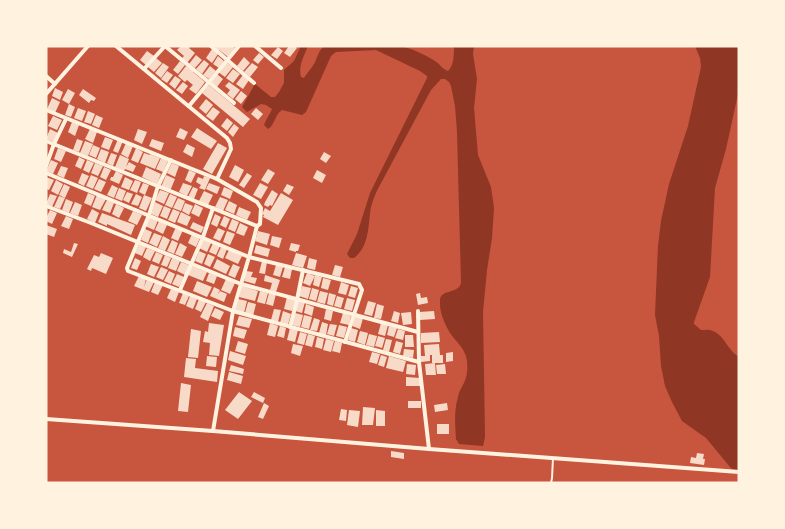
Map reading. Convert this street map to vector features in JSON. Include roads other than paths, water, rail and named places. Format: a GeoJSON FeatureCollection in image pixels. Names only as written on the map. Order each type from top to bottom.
{"type":"FeatureCollection","features":[{"type":"Feature","properties":{"kind":"street"},"geometry":{"type":"LineString","coordinates":[[46,94],[88,46]]}},
{"type":"Feature","properties":{"kind":"street"},"geometry":{"type":"LineString","coordinates":[[116,46],[227,138],[231,149],[217,179]]}},
{"type":"Feature","properties":{"kind":"street"},"geometry":{"type":"LineString","coordinates":[[144,69],[165,46],[234,104]]}},
{"type":"Feature","properties":{"kind":"street"},"geometry":{"type":"LineString","coordinates":[[211,46],[254,83]]}},
{"type":"Feature","properties":{"kind":"street"},"geometry":{"type":"LineString","coordinates":[[189,106],[239,46]]}},
{"type":"Feature","properties":{"kind":"street"},"geometry":{"type":"LineString","coordinates":[[255,46],[281,68]]}},
{"type":"Feature","properties":{"kind":"street"},"geometry":{"type":"LineString","coordinates":[[46,76],[55,84]]}},
{"type":"Feature","properties":{"kind":"street"},"geometry":{"type":"LineString","coordinates":[[46,110],[217,179],[257,202],[261,208],[260,224],[257,226],[232,312],[214,431]]}},
{"type":"Feature","properties":{"kind":"street"},"geometry":{"type":"LineString","coordinates":[[46,166],[66,119]]}},
{"type":"Feature","properties":{"kind":"street"},"geometry":{"type":"LineString","coordinates":[[46,141],[257,226]]}},
{"type":"Feature","properties":{"kind":"street"},"geometry":{"type":"LineString","coordinates":[[171,160],[158,186],[149,215],[127,270],[232,312],[419,362]]}},
{"type":"Feature","properties":{"kind":"street"},"geometry":{"type":"LineString","coordinates":[[46,173],[249,257],[359,284],[362,290],[345,342]]}},
{"type":"Feature","properties":{"kind":"street"},"geometry":{"type":"LineString","coordinates":[[46,206],[241,284],[418,332]]}},
{"type":"Feature","properties":{"kind":"street"},"geometry":{"type":"LineString","coordinates":[[180,290],[203,237],[213,208]]}},
{"type":"Feature","properties":{"kind":"street"},"geometry":{"type":"LineString","coordinates":[[290,327],[303,270]]}},
{"type":"Feature","properties":{"kind":"street"},"geometry":{"type":"LineString","coordinates":[[418,310],[419,362],[429,449]]}},
{"type":"Feature","properties":{"kind":"street"},"geometry":{"type":"LineString","coordinates":[[46,419],[739,472]]}},
{"type":"Feature","properties":{"kind":"lane"},"geometry":{"type":"LineString","coordinates":[[551,483],[553,458]]}}]}
